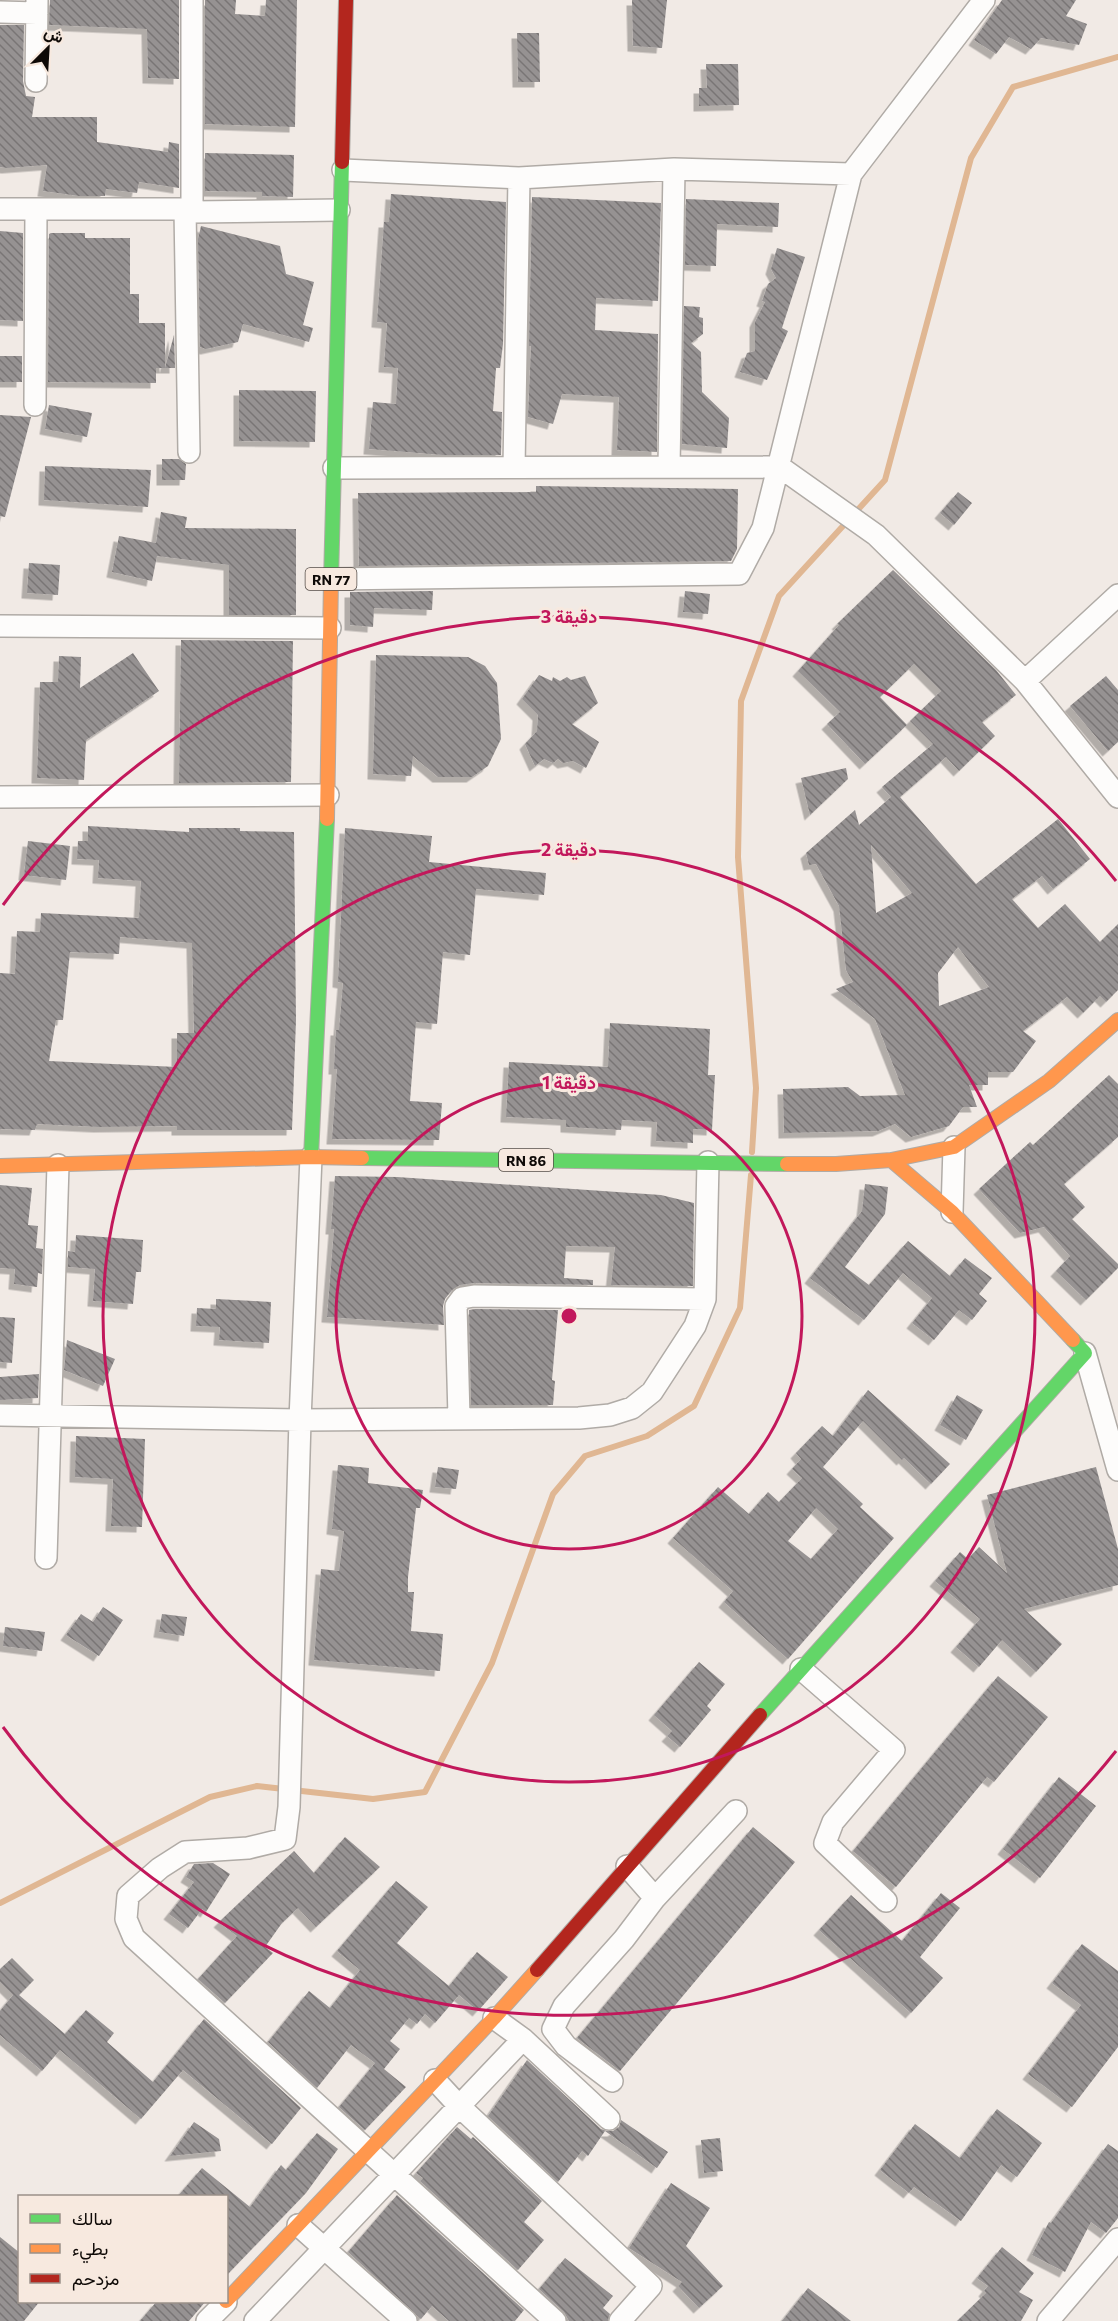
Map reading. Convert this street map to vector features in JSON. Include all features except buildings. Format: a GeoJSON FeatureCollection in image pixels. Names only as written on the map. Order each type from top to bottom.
{"type":"FeatureCollection","features":[{"type":"Feature","properties":{"kind":"main road","name":"RN 77"},"geometry":{"type":"LineString","coordinates":[[311,1157],[328,795],[339,210],[343,170],[346,0]]}},
{"type":"Feature","properties":{"kind":"main road","name":"RN 86"},"geometry":{"type":"LineString","coordinates":[[0,1166],[311,1157],[784,1164],[836,1164],[891,1160],[954,1147],[1049,1081],[1118,1020]]}},
{"type":"Feature","properties":{"kind":"main road"},"geometry":{"type":"LineString","coordinates":[[228,2299],[494,2018],[801,1669],[1085,1353],[952,1212],[891,1160]]}},
{"type":"Feature","properties":{"kind":"street"},"geometry":{"type":"LineString","coordinates":[[189,452],[192,0]]}},
{"type":"Feature","properties":{"kind":"street"},"geometry":{"type":"LineString","coordinates":[[331,579],[739,574],[764,528],[851,174],[984,0]]}},
{"type":"Feature","properties":{"kind":"street"},"geometry":{"type":"LineString","coordinates":[[0,12],[37,7],[36,81]]}},
{"type":"Feature","properties":{"kind":"street"},"geometry":{"type":"LineString","coordinates":[[343,170],[519,178],[674,169],[851,174]]}},
{"type":"Feature","properties":{"kind":"street"},"geometry":{"type":"LineString","coordinates":[[669,467],[674,169]]}},
{"type":"Feature","properties":{"kind":"street"},"geometry":{"type":"LineString","coordinates":[[514,467],[519,178]]}},
{"type":"Feature","properties":{"kind":"street"},"geometry":{"type":"LineString","coordinates":[[0,209],[339,210]]}},
{"type":"Feature","properties":{"kind":"street"},"geometry":{"type":"LineString","coordinates":[[35,405],[36,209]]}},
{"type":"Feature","properties":{"kind":"street"},"geometry":{"type":"LineString","coordinates":[[334,468],[780,467],[876,535],[1025,681],[1118,796]]}},
{"type":"Feature","properties":{"kind":"street"},"geometry":{"type":"LineString","coordinates":[[1025,681],[1118,595]]}},
{"type":"Feature","properties":{"kind":"street"},"geometry":{"type":"LineString","coordinates":[[0,626],[330,628]]}},
{"type":"Feature","properties":{"kind":"street"},"geometry":{"type":"LineString","coordinates":[[0,797],[328,795]]}},
{"type":"Feature","properties":{"kind":"street"},"geometry":{"type":"LineString","coordinates":[[952,1212],[954,1147]]}},
{"type":"Feature","properties":{"kind":"street"},"geometry":{"type":"LineString","coordinates":[[311,1157],[300,1420],[290,1807],[285,1839],[248,1848],[185,1852],[160,1868],[128,1896],[126,1919],[134,1938],[555,2321]]}},
{"type":"Feature","properties":{"kind":"street"},"geometry":{"type":"LineString","coordinates":[[0,1415],[300,1420],[459,1417],[579,1418],[610,1415],[632,1408],[652,1392],[695,1326],[705,1299],[708,1162]]}},
{"type":"Feature","properties":{"kind":"street"},"geometry":{"type":"LineString","coordinates":[[46,1558],[58,1165]]}},
{"type":"Feature","properties":{"kind":"street"},"geometry":{"type":"LineString","coordinates":[[459,1417],[456,1306],[462,1298],[474,1296],[705,1299]]}},
{"type":"Feature","properties":{"kind":"street"},"geometry":{"type":"LineString","coordinates":[[1085,1353],[1118,1470]]}},
{"type":"Feature","properties":{"kind":"street"},"geometry":{"type":"LineString","coordinates":[[801,1669],[894,1750],[833,1822],[825,1843],[886,1901]]}},
{"type":"Feature","properties":{"kind":"street"},"geometry":{"type":"LineString","coordinates":[[612,2081],[566,2046],[553,2029],[564,2006],[624,1939],[655,1898],[736,1811]]}},
{"type":"Feature","properties":{"kind":"street"},"geometry":{"type":"LineString","coordinates":[[627,1866],[655,1898]]}},
{"type":"Feature","properties":{"kind":"street"},"geometry":{"type":"LineString","coordinates":[[494,2018],[523,2039],[609,2119]]}},
{"type":"Feature","properties":{"kind":"street"},"geometry":{"type":"LineString","coordinates":[[255,2321],[523,2039]]}},
{"type":"Feature","properties":{"kind":"street"},"geometry":{"type":"LineString","coordinates":[[435,2080],[459,2106],[651,2286],[620,2321]]}},
{"type":"Feature","properties":{"kind":"street"},"geometry":{"type":"LineString","coordinates":[[298,2225],[324,2246],[402,2320]]}},
{"type":"Feature","properties":{"kind":"street"},"geometry":{"type":"LineString","coordinates":[[1048,2321],[1118,2239]]}},
{"type":"Feature","properties":{"kind":"street"},"geometry":{"type":"LineString","coordinates":[[207,2321],[224,2303]]}},
{"type":"Feature","properties":{"kind":"waterway"},"geometry":{"type":"LineString","coordinates":[[752,1152],[756,1088],[738,857],[741,701],[779,596],[885,480],[971,158],[1013,87],[1118,57]]}},
{"type":"Feature","properties":{"kind":"waterway"},"geometry":{"type":"LineString","coordinates":[[0,1903],[210,1797],[257,1786],[373,1799],[425,1792],[492,1663],[553,1494],[585,1456],[647,1436],[694,1406],[740,1308],[751,1175]]}},
{"type":"Feature","properties":{"kind":"traffic: fast"},"geometry":{"type":"LineString","coordinates":[[331,580],[342,162]]}},
{"type":"Feature","properties":{"kind":"traffic: fast"},"geometry":{"type":"LineString","coordinates":[[311,1157],[327,819]]}},
{"type":"Feature","properties":{"kind":"traffic: fast"},"geometry":{"type":"LineString","coordinates":[[362,1158],[787,1164]]}},
{"type":"Feature","properties":{"kind":"traffic: fast"},"geometry":{"type":"LineString","coordinates":[[760,1715],[1085,1353],[1073,1340]]}},
{"type":"Feature","properties":{"kind":"traffic: slow"},"geometry":{"type":"LineString","coordinates":[[327,819],[331,580]]}},
{"type":"Feature","properties":{"kind":"traffic: slow"},"geometry":{"type":"LineString","coordinates":[[787,1164],[836,1164],[891,1160],[954,1147],[1049,1081],[1118,1020]]}},
{"type":"Feature","properties":{"kind":"traffic: slow"},"geometry":{"type":"LineString","coordinates":[[0,1166],[311,1157],[362,1158]]}},
{"type":"Feature","properties":{"kind":"traffic: slow"},"geometry":{"type":"LineString","coordinates":[[891,1160],[952,1212],[1073,1340]]}},
{"type":"Feature","properties":{"kind":"traffic: slow"},"geometry":{"type":"LineString","coordinates":[[228,2299],[537,1970]]}},
{"type":"Feature","properties":{"kind":"traffic: jam"},"geometry":{"type":"LineString","coordinates":[[342,162],[346,0]]}},
{"type":"Feature","properties":{"kind":"traffic: jam"},"geometry":{"type":"LineString","coordinates":[[537,1970],[760,1715]]}}]}
